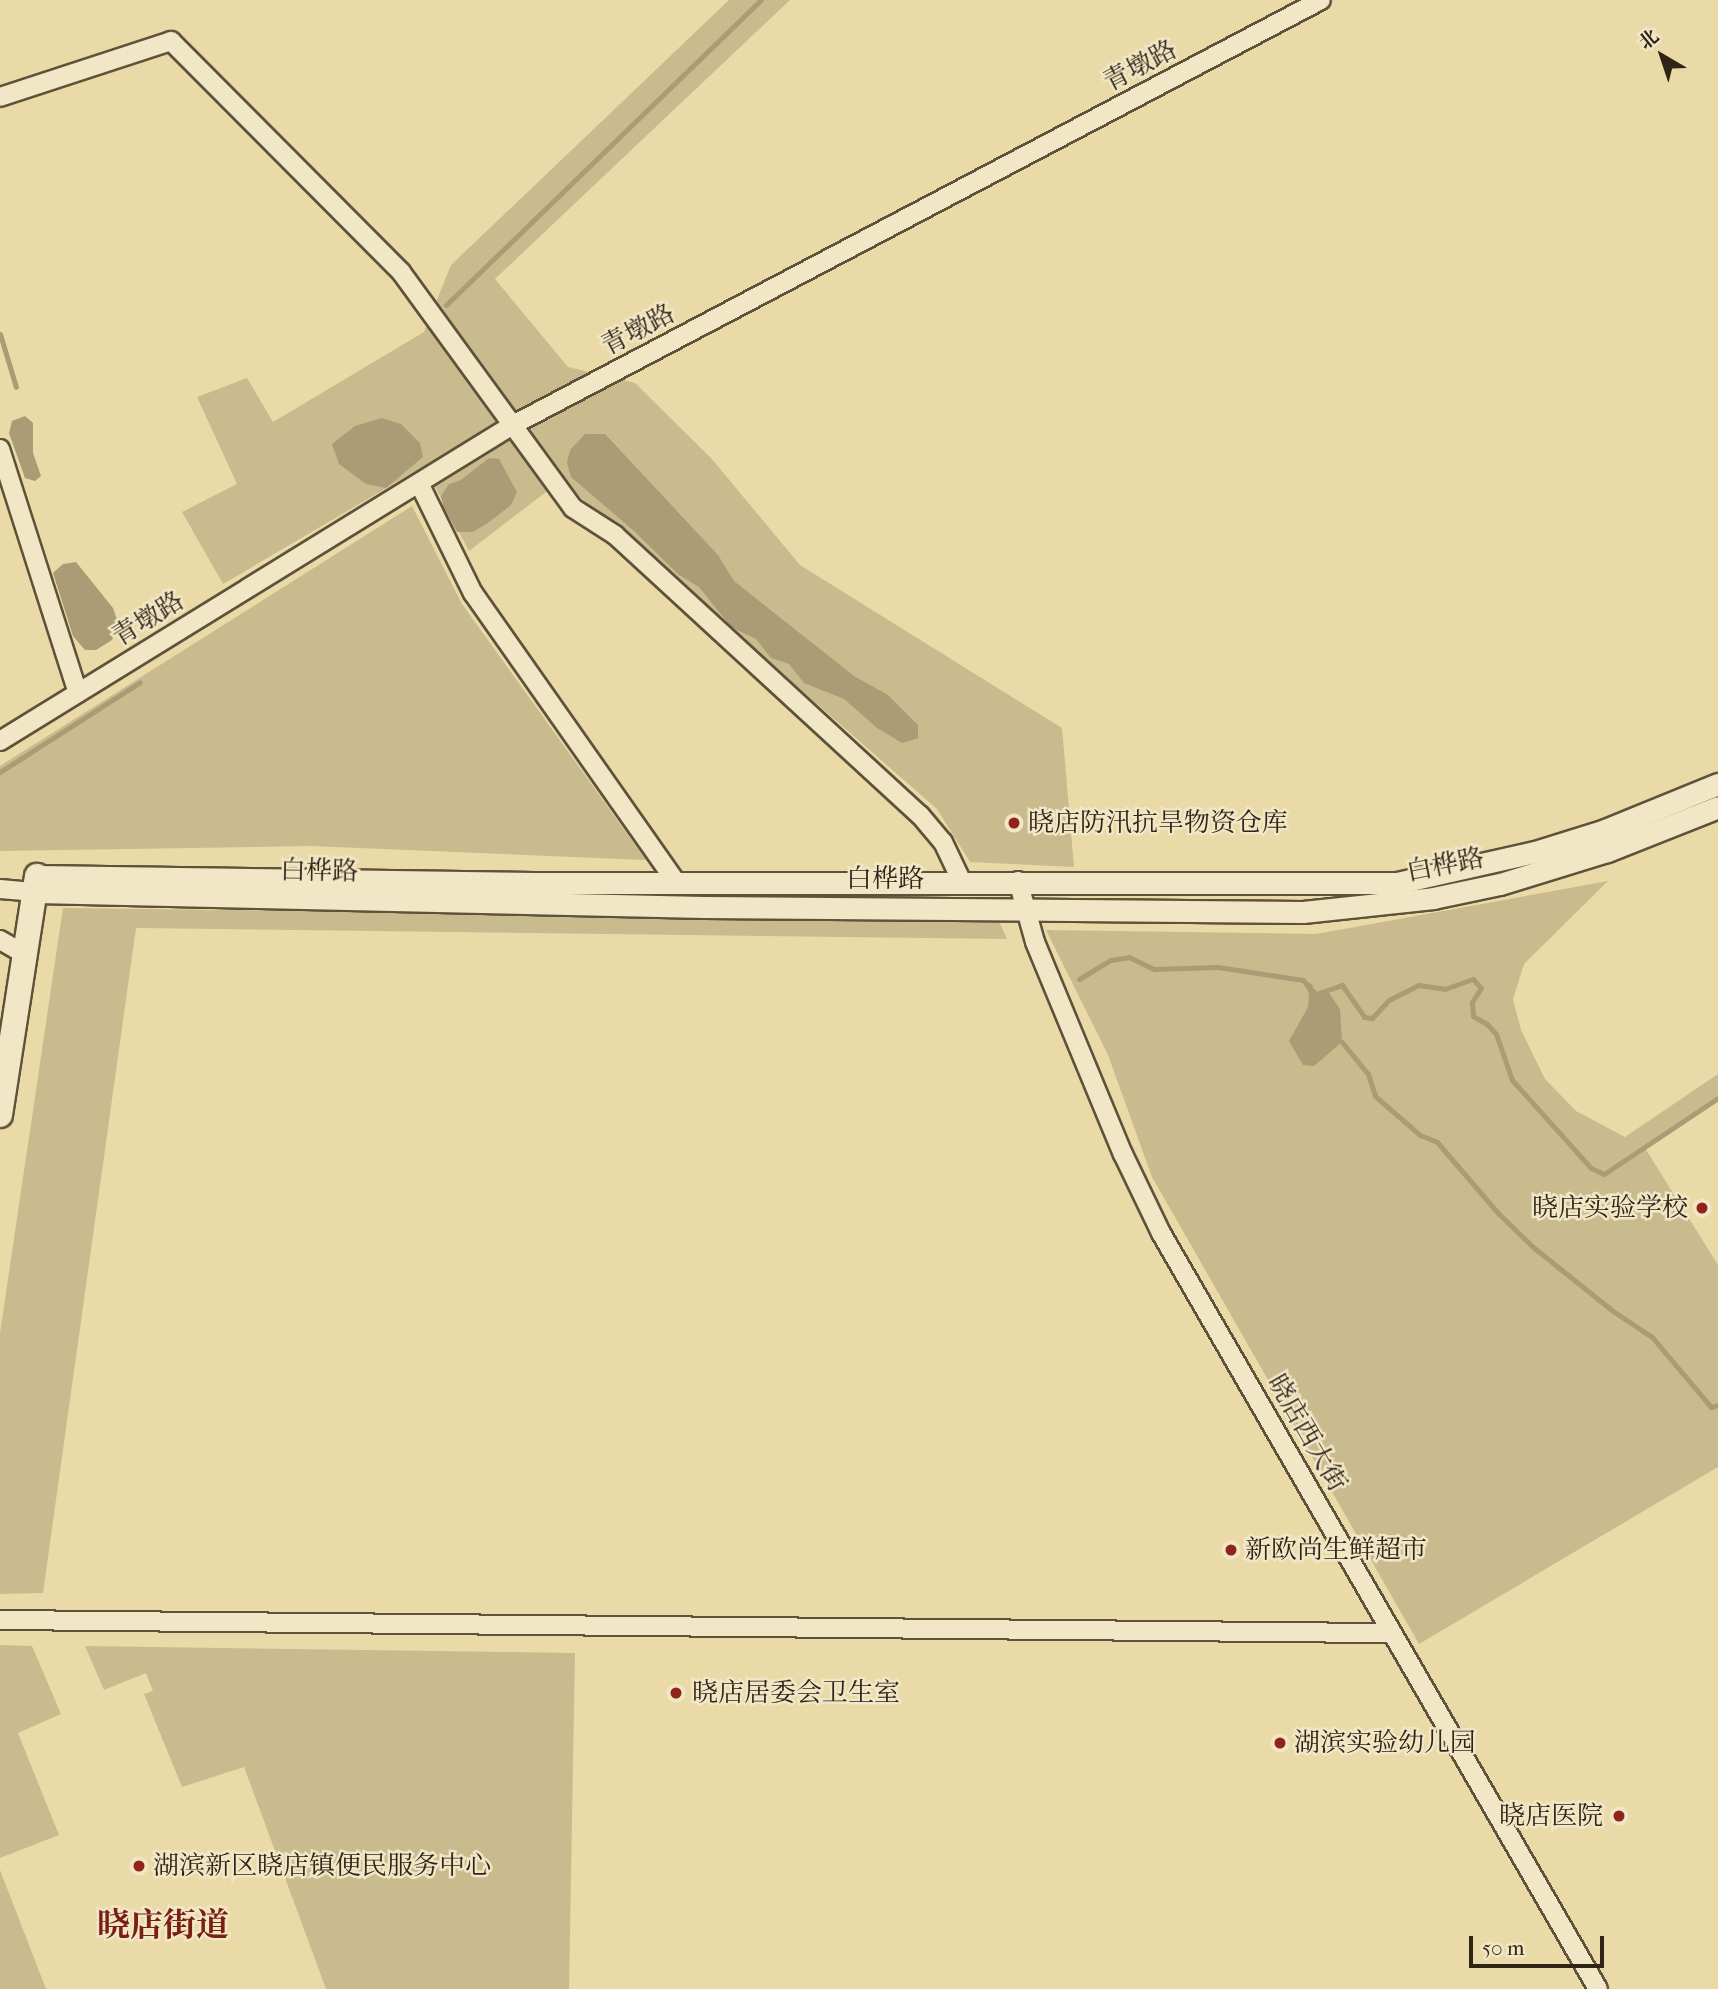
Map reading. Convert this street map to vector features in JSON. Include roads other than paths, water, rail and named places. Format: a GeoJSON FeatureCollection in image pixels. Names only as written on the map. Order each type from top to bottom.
{"type":"FeatureCollection","features":[{"type":"Feature","properties":{"kind":"main road"},"geometry":{"type":"LineString","coordinates":[[0,1115],[37,884]]}},
{"type":"Feature","properties":{"kind":"street","name":"青墩路"},"geometry":{"type":"LineString","coordinates":[[0,741],[511,426],[1321,0]]}},
{"type":"Feature","properties":{"kind":"street"},"geometry":{"type":"LineString","coordinates":[[0,97],[172,41],[401,272],[573,508],[615,536],[920,815],[943,842],[962,881]]}},
{"type":"Feature","properties":{"kind":"street"},"geometry":{"type":"LineString","coordinates":[[0,449],[78,692]]}},
{"type":"Feature","properties":{"kind":"street"},"geometry":{"type":"LineString","coordinates":[[419,483],[473,593],[676,882]]}},
{"type":"Feature","properties":{"kind":"street","name":"白桦路"},"geometry":{"type":"LineString","coordinates":[[37,884],[962,881],[1330,885],[1397,883],[1535,852],[1605,830],[1718,784]]}},
{"type":"Feature","properties":{"kind":"street","name":"白桦路"},"geometry":{"type":"LineString","coordinates":[[37,884],[704,907],[1303,912],[1433,898],[1500,884],[1607,850],[1718,807]]}},
{"type":"Feature","properties":{"kind":"street","name":"晓店西大街"},"geometry":{"type":"LineString","coordinates":[[1018,881],[1035,942],[1117,1142],[1161,1233],[1598,1989]]}},
{"type":"Feature","properties":{"kind":"street"},"geometry":{"type":"LineString","coordinates":[[0,889],[37,884]]}},
{"type":"Feature","properties":{"kind":"street"},"geometry":{"type":"LineString","coordinates":[[0,940],[26,955]]}},
{"type":"Feature","properties":{"kind":"street"},"geometry":{"type":"LineString","coordinates":[[0,1620],[1392,1633]]}},
{"type":"Feature","properties":{"kind":"waterway"},"geometry":{"type":"LineString","coordinates":[[446,305],[761,0]]}},
{"type":"Feature","properties":{"kind":"waterway"},"geometry":{"type":"LineString","coordinates":[[0,334],[16,387]]}},
{"type":"Feature","properties":{"kind":"waterway"},"geometry":{"type":"LineString","coordinates":[[0,772],[140,682]]}},
{"type":"Feature","properties":{"kind":"waterway"},"geometry":{"type":"LineString","coordinates":[[1079,979],[1111,960],[1129,957],[1154,969],[1218,967],[1303,980],[1306,984]]}},
{"type":"Feature","properties":{"kind":"waterway"},"geometry":{"type":"LineString","coordinates":[[1313,991],[1316,994],[1342,985],[1364,1017],[1372,1018],[1389,1000],[1418,985],[1445,989],[1473,979],[1481,988],[1472,1002],[1473,1016],[1487,1024],[1496,1034],[1512,1080],[1591,1168],[1604,1174],[1718,1098]]}},
{"type":"Feature","properties":{"kind":"waterway"},"geometry":{"type":"LineString","coordinates":[[1342,1042],[1368,1074],[1375,1096],[1420,1135],[1437,1142],[1499,1214],[1533,1247],[1613,1311],[1652,1337],[1711,1407],[1718,1405]]}},
{"type":"Feature","properties":{"kind":"place","name":"晓店防汛抗旱物资仓库"},"geometry":{"type":"Point","coordinates":[1014,823]}},
{"type":"Feature","properties":{"kind":"place","name":"晓店实验学校"},"geometry":{"type":"Point","coordinates":[1702,1208]}},
{"type":"Feature","properties":{"kind":"place","name":"新欧尚生鲜超市"},"geometry":{"type":"Point","coordinates":[1231,1550]}},
{"type":"Feature","properties":{"kind":"place","name":"晓店居委会卫生室"},"geometry":{"type":"Point","coordinates":[676,1693]}},
{"type":"Feature","properties":{"kind":"place","name":"湖滨实验幼儿园"},"geometry":{"type":"Point","coordinates":[1280,1743]}},
{"type":"Feature","properties":{"kind":"place","name":"晓店医院"},"geometry":{"type":"Point","coordinates":[1619,1816]}},
{"type":"Feature","properties":{"kind":"place","name":"湖滨新区晓店镇便民服务中心"},"geometry":{"type":"Point","coordinates":[139,1866]}},
{"type":"Feature","properties":{"kind":"district","name":"晓店街道"},"geometry":{"type":"Point","coordinates":[163,1926]}}]}
